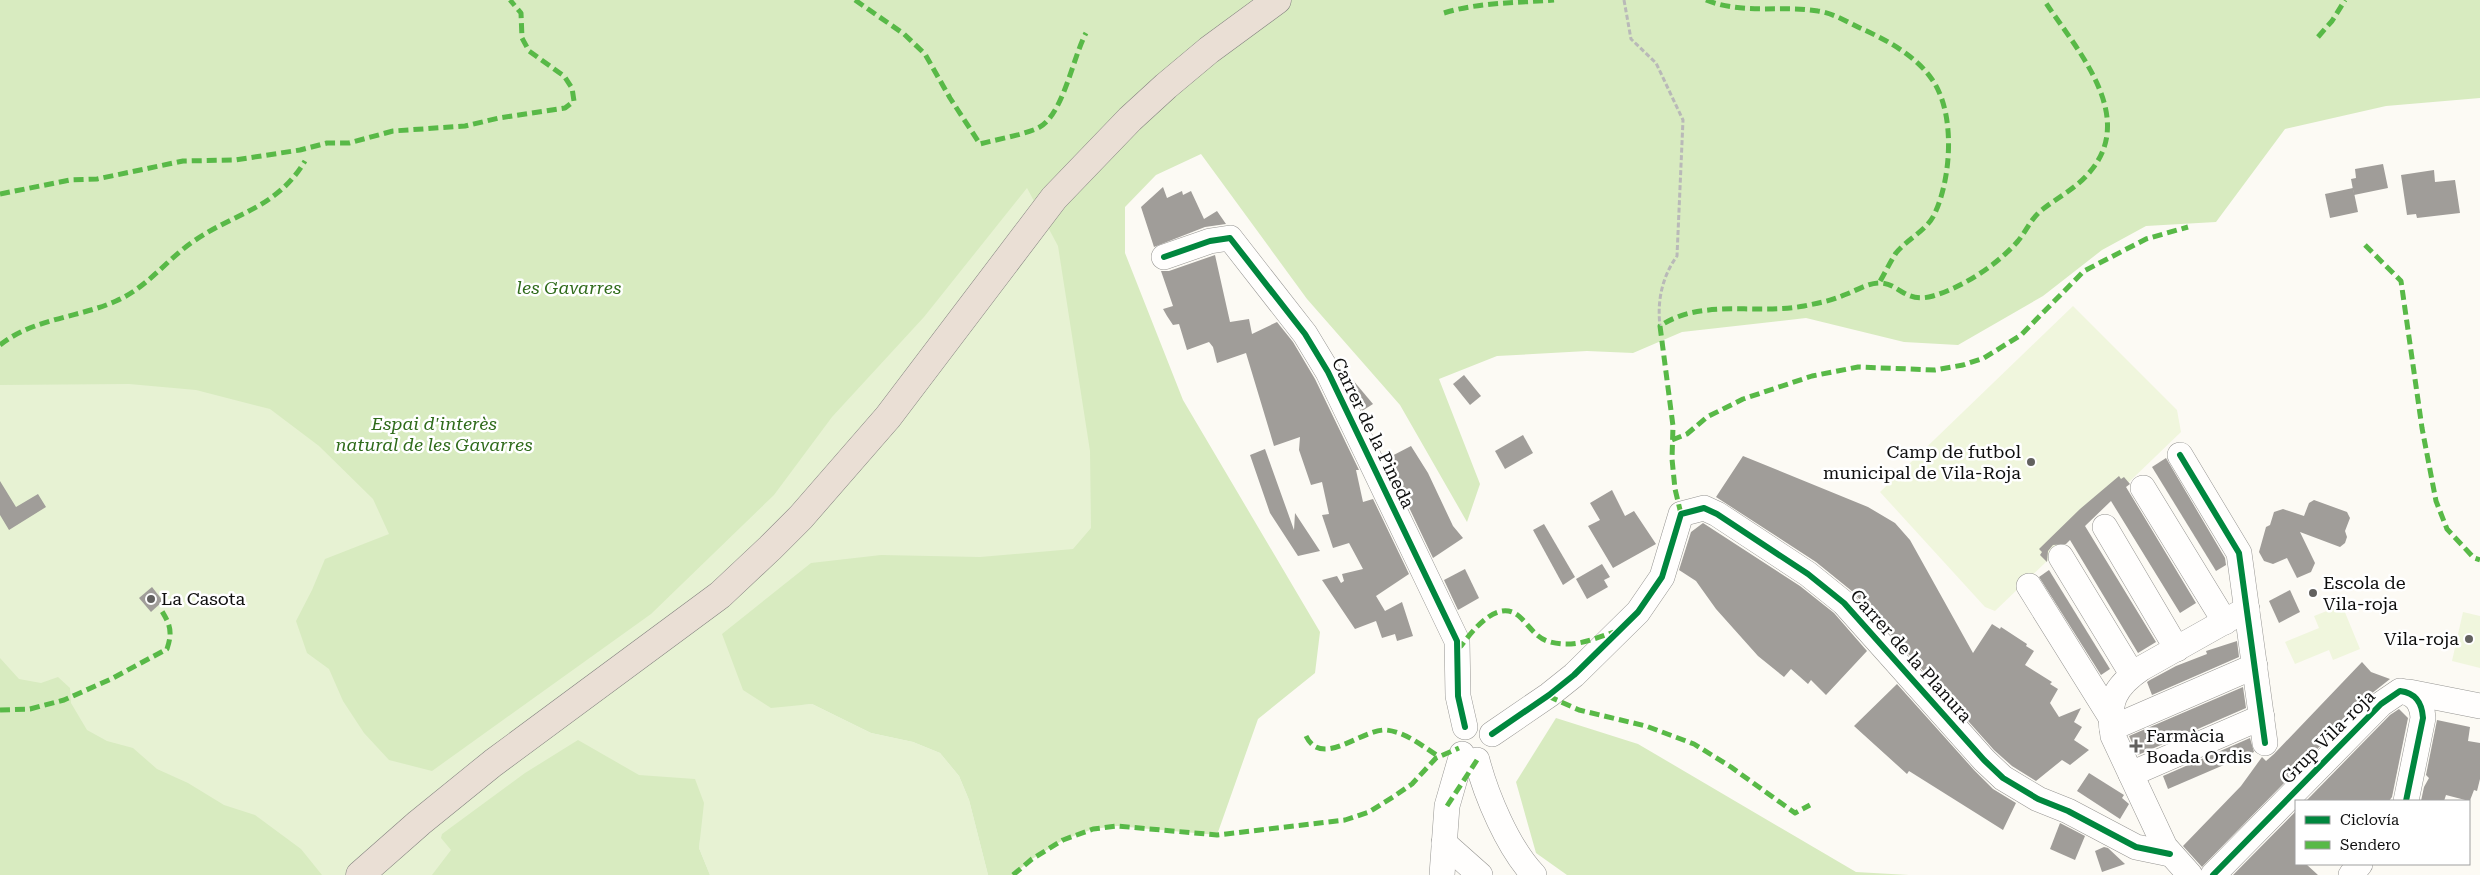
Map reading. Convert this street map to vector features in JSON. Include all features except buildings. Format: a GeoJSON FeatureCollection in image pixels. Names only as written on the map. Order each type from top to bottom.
{"type":"FeatureCollection","features":[{"type":"Feature","properties":{"kind":"highway"},"geometry":{"type":"LineString","coordinates":[[360,875],[419,823],[493,763],[720,595],[770,548],[802,517],[888,417],[1054,198],[1130,118],[1166,86],[1209,50],[1277,0]]}},
{"type":"Feature","properties":{"kind":"street","name":"Carrer de la Pineda"},"geometry":{"type":"LineString","coordinates":[[1164,257],[1210,241],[1230,238],[1318,354],[1457,640],[1458,696],[1465,727]]}},
{"type":"Feature","properties":{"kind":"street"},"geometry":{"type":"LineString","coordinates":[[2180,454],[2239,553],[2265,743]]}},
{"type":"Feature","properties":{"kind":"street"},"geometry":{"type":"LineString","coordinates":[[2143,488],[2225,622]]}},
{"type":"Feature","properties":{"kind":"street","name":"Carrer de la Planura"},"geometry":{"type":"LineString","coordinates":[[1492,734],[1549,695],[1574,675],[1638,612],[1662,577],[1681,514],[1704,508],[1717,514],[1808,574],[1844,602],[1984,760],[2003,778],[2038,799],[2068,811],[2136,847],[2170,854]]}},
{"type":"Feature","properties":{"kind":"street"},"geometry":{"type":"LineString","coordinates":[[2105,527],[2177,649]]}},
{"type":"Feature","properties":{"kind":"street"},"geometry":{"type":"LineString","coordinates":[[2060,557],[2132,674]]}},
{"type":"Feature","properties":{"kind":"street"},"geometry":{"type":"LineString","coordinates":[[2029,586],[2111,722]]}},
{"type":"Feature","properties":{"kind":"street"},"geometry":{"type":"LineString","coordinates":[[2190,875],[2170,854],[2113,736],[2111,722],[2112,702],[2117,691],[2132,674],[2247,609]]}},
{"type":"Feature","properties":{"kind":"street"},"geometry":{"type":"LineString","coordinates":[[2111,722],[2255,666]]}},
{"type":"Feature","properties":{"kind":"street","name":"Grup Vila-roja"},"geometry":{"type":"LineString","coordinates":[[2213,875],[2381,704],[2400,691],[2409,692]]}},
{"type":"Feature","properties":{"kind":"street"},"geometry":{"type":"LineString","coordinates":[[2409,692],[2480,706]]}},
{"type":"Feature","properties":{"kind":"street"},"geometry":{"type":"LineString","coordinates":[[2406,800],[2423,718],[2416,697],[2409,692]]}},
{"type":"Feature","properties":{"kind":"street"},"geometry":{"type":"LineString","coordinates":[[2131,774],[2262,717]]}},
{"type":"Feature","properties":{"kind":"street"},"geometry":{"type":"LineString","coordinates":[[1442,875],[1447,806],[1470,757],[1491,751],[1493,746],[1492,734],[1483,725],[1477,724],[1465,727],[1458,736],[1457,742],[1470,757],[1509,838],[1534,875]]}},
{"type":"Feature","properties":{"kind":"street"},"geometry":{"type":"LineString","coordinates":[[1444,843],[1480,875]]}},
{"type":"Feature","properties":{"kind":"path"},"geometry":{"type":"LineString","coordinates":[[1624,0],[1630,39],[1656,64],[1683,120],[1678,256],[1668,269],[1658,306],[1660,326]]}},
{"type":"Feature","properties":{"kind":"green space","name":"Espai d'interès natural de les Gavarres"},"geometry":{"type":"Polygon","coordinates":[[[0,0],[1079,94],[1170,497],[798,705],[812,704],[871,733],[913,742],[940,753],[959,776],[969,800],[988,875],[710,875],[699,848],[700,835],[568,875],[0,875],[0,0]]]}},
{"type":"Feature","properties":{"kind":"green space","name":"les Gavarres"},"geometry":{"type":"Polygon","coordinates":[[[0,0],[2480,0],[2480,98],[2386,106],[2285,129],[2216,222],[2146,226],[2102,250],[2043,296],[1958,345],[1904,342],[1806,318],[1682,332],[1633,353],[1587,351],[1497,356],[1439,379],[1480,484],[1467,522],[1400,405],[1307,299],[1201,154],[1156,175],[1125,207],[1125,253],[1183,400],[1320,632],[1315,673],[1258,719],[1217,835],[1117,826],[1093,829],[1063,840],[1032,859],[1013,875],[988,875],[969,800],[959,776],[940,753],[913,742],[871,733],[812,704],[771,708],[743,690],[722,634],[811,563],[881,555],[980,557],[1073,549],[1091,528],[1090,451],[1058,246],[1027,188],[924,317],[832,417],[774,495],[651,614],[432,771],[389,760],[364,733],[343,701],[329,669],[307,653],[296,621],[325,559],[389,534],[373,499],[319,446],[270,409],[196,390],[129,384],[0,385],[0,0]]]}},
{"type":"Feature","properties":{"kind":"green space","name":"Camp de futbol municipal de Vila-Roja"},"geometry":{"type":"Polygon","coordinates":[[[2073,306],[2177,410],[2181,432],[1995,611],[1985,607],[1880,492],[2073,306]]]}},
{"type":"Feature","properties":{"kind":"green space"},"geometry":{"type":"Polygon","coordinates":[[[2342,605],[2360,649],[2333,660],[2329,650],[2295,664],[2285,642],[2319,628],[2314,616],[2342,605]]]}},
{"type":"Feature","properties":{"kind":"green space","name":"Vila-roja"},"geometry":{"type":"Polygon","coordinates":[[[2463,612],[2480,616],[2480,668],[2452,661],[2463,612]]]}},
{"type":"Feature","properties":{"kind":"green space"},"geometry":{"type":"Polygon","coordinates":[[[0,658],[19,679],[41,683],[58,677],[70,688],[71,703],[87,730],[107,741],[133,748],[157,769],[188,783],[224,805],[255,815],[301,849],[322,875],[0,875],[0,658]]]}},
{"type":"Feature","properties":{"kind":"green space"},"geometry":{"type":"Polygon","coordinates":[[[1556,718],[1638,744],[1856,872],[1909,875],[1567,875],[1536,853],[1516,782],[1556,718]]]}},
{"type":"Feature","properties":{"kind":"green space"},"geometry":{"type":"Polygon","coordinates":[[[578,740],[639,775],[695,779],[704,803],[699,848],[710,875],[432,875],[451,850],[441,838],[442,834],[525,773],[578,740]]]}},
{"type":"Feature","properties":{"kind":"marked path"},"geometry":{"type":"LineString","coordinates":[[0,194],[70,180],[97,179],[183,161],[235,160],[300,150],[327,143],[349,143],[393,131],[465,126],[499,118],[565,108],[574,101],[572,88],[564,76],[529,51],[522,38],[521,13],[510,0]]}},
{"type":"Feature","properties":{"kind":"marked path"},"geometry":{"type":"LineString","coordinates":[[855,0],[904,34],[925,54],[950,98],[980,144],[1015,136],[1036,129],[1045,123],[1060,101],[1086,33]]}},
{"type":"Feature","properties":{"kind":"marked path"},"geometry":{"type":"LineString","coordinates":[[1444,13],[1484,5],[1554,0]]}},
{"type":"Feature","properties":{"kind":"marked path"},"geometry":{"type":"LineString","coordinates":[[1706,0],[1734,7],[1804,9],[1840,18],[1902,50],[1928,74],[1935,84],[1946,114],[1948,131],[1945,183],[1932,219],[1896,253],[1879,283]]}},
{"type":"Feature","properties":{"kind":"marked path"},"geometry":{"type":"LineString","coordinates":[[1681,514],[1675,489],[1672,459],[1673,426],[1660,326],[1676,317],[1693,312],[1804,306],[1834,299],[1875,283],[1887,284],[1916,297],[1933,296],[1968,281],[1990,267],[2010,250],[2039,213],[2088,174],[2102,152],[2107,130],[2105,107],[2097,84],[2085,61],[2044,0]]}},
{"type":"Feature","properties":{"kind":"marked path"},"geometry":{"type":"LineString","coordinates":[[2318,37],[2332,21],[2345,0]]}},
{"type":"Feature","properties":{"kind":"marked path"},"geometry":{"type":"LineString","coordinates":[[0,345],[27,329],[101,307],[127,295],[147,281],[174,256],[194,241],[268,200],[294,177],[305,161]]}},
{"type":"Feature","properties":{"kind":"marked path"},"geometry":{"type":"LineString","coordinates":[[1672,440],[1687,434],[1707,417],[1743,399],[1812,376],[1858,367],[1935,370],[1963,365],[1984,358],[2021,335],[2084,271],[2146,239],[2188,227]]}},
{"type":"Feature","properties":{"kind":"marked path"},"geometry":{"type":"LineString","coordinates":[[2365,245],[2401,281],[2422,428],[2436,501],[2447,529],[2474,558],[2480,560]]}},
{"type":"Feature","properties":{"kind":"marked path"},"geometry":{"type":"LineString","coordinates":[[0,710],[30,709],[64,700],[111,679],[167,649],[170,628],[160,608]]}},
{"type":"Feature","properties":{"kind":"marked path"},"geometry":{"type":"LineString","coordinates":[[1457,643],[1461,646],[1479,624],[1496,613],[1504,611],[1513,612],[1536,634],[1547,641],[1556,643],[1573,644],[1614,632]]}},
{"type":"Feature","properties":{"kind":"marked path"},"geometry":{"type":"LineString","coordinates":[[1548,696],[1579,710],[1646,726],[1694,744],[1731,767],[1795,813],[1810,805]]}},
{"type":"Feature","properties":{"kind":"marked path"},"geometry":{"type":"LineString","coordinates":[[1306,736],[1313,745],[1322,749],[1343,745],[1376,731],[1393,731],[1407,736],[1438,756]]}},
{"type":"Feature","properties":{"kind":"marked path"},"geometry":{"type":"LineString","coordinates":[[1013,875],[1032,859],[1063,840],[1093,829],[1117,826],[1217,835],[1345,820],[1369,812],[1393,797],[1412,784],[1436,758],[1459,748]]}},
{"type":"Feature","properties":{"kind":"marked path"},"geometry":{"type":"LineString","coordinates":[[1447,806],[1477,760]]}},
{"type":"Feature","properties":{"kind":"cycle path"},"geometry":{"type":"LineString","coordinates":[[1164,257],[1210,241],[1230,238],[1305,334],[1328,372],[1457,641],[1458,696],[1465,727]]}},
{"type":"Feature","properties":{"kind":"cycle path"},"geometry":{"type":"LineString","coordinates":[[2180,455],[2239,553],[2265,743]]}},
{"type":"Feature","properties":{"kind":"cycle path"},"geometry":{"type":"LineString","coordinates":[[1492,734],[1549,695],[1574,675],[1638,612],[1662,577],[1681,514],[1704,508],[1717,514],[1808,574],[1844,603],[1984,760],[2003,778],[2038,799],[2068,811],[2136,847],[2170,854]]}},
{"type":"Feature","properties":{"kind":"cycle path"},"geometry":{"type":"LineString","coordinates":[[2213,875],[2381,704],[2400,691],[2414,696],[2420,703],[2423,718],[2406,800]]}},
{"type":"Feature","properties":{"kind":"place","name":"Camp de futbol municipal de Vila-Roja"},"geometry":{"type":"Point","coordinates":[2031,462]}},
{"type":"Feature","properties":{"kind":"place","name":"Escola de Vila-roja"},"geometry":{"type":"Point","coordinates":[2313,593]}},
{"type":"Feature","properties":{"kind":"place","name":"La Casota"},"geometry":{"type":"Point","coordinates":[151,599]}},
{"type":"Feature","properties":{"kind":"place","name":"Vila-roja"},"geometry":{"type":"Point","coordinates":[2469,639]}},
{"type":"Feature","properties":{"kind":"place","name":"Farmàcia Boada Ordis"},"geometry":{"type":"Point","coordinates":[2136,746]}}]}
